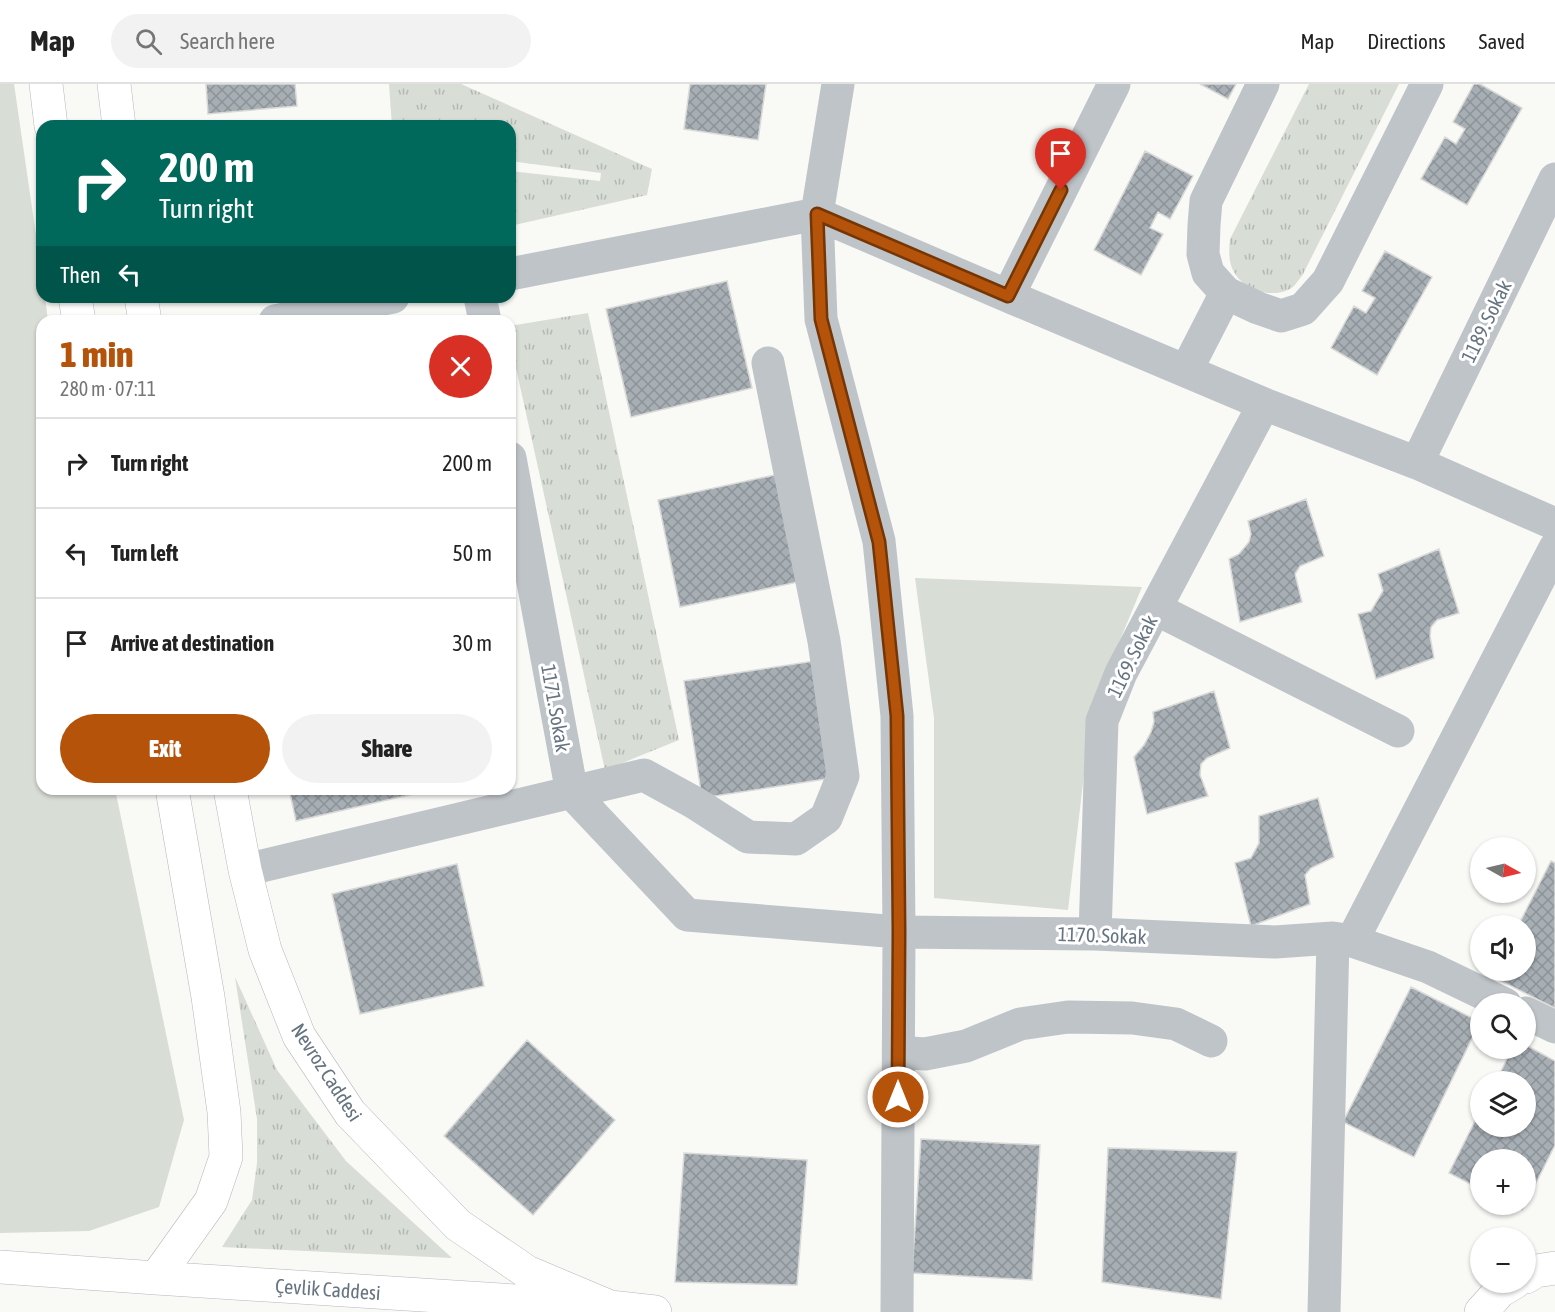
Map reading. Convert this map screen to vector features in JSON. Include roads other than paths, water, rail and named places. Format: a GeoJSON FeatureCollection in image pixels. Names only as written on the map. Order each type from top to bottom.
{"type":"FeatureCollection","features":[{"type":"Feature","properties":{"kind":"main road"},"geometry":{"type":"LineString","coordinates":[[46,84],[50,120]]}},
{"type":"Feature","properties":{"kind":"main road"},"geometry":{"type":"LineString","coordinates":[[114,84],[118,120]]}},
{"type":"Feature","properties":{"kind":"main road"},"geometry":{"type":"LineString","coordinates":[[156,1278],[211,1201],[226,1157],[224,1112],[211,1020],[173,795]]}},
{"type":"Feature","properties":{"kind":"main road","name":"Nevroz Caddesi"},"geometry":{"type":"LineString","coordinates":[[231,795],[245,870],[265,950],[298,1036],[350,1113],[458,1225],[527,1272],[610,1307]]}},
{"type":"Feature","properties":{"kind":"main road","name":"Çevlik Caddesi"},"geometry":{"type":"LineString","coordinates":[[0,1267],[610,1307],[655,1312]]}},
{"type":"Feature","properties":{"kind":"main road"},"geometry":{"type":"LineString","coordinates":[[1481,1312],[1500,1291],[1537,1270]]}},
{"type":"Feature","properties":{"kind":"street"},"geometry":{"type":"LineString","coordinates":[[838,84],[817,214],[821,319],[879,542],[897,716],[899,932],[897,1312]]}},
{"type":"Feature","properties":{"kind":"street"},"geometry":{"type":"LineString","coordinates":[[1008,296],[1114,84]]}},
{"type":"Feature","properties":{"kind":"street"},"geometry":{"type":"LineString","coordinates":[[1263,84],[1206,201],[1203,254],[1208,273],[1226,293],[1281,316],[1303,309],[1328,281],[1427,84]]}},
{"type":"Feature","properties":{"kind":"street","name":"1189. Sokak"},"geometry":{"type":"LineString","coordinates":[[1417,463],[1555,179]]}},
{"type":"Feature","properties":{"kind":"street"},"geometry":{"type":"LineString","coordinates":[[516,272],[817,214],[1264,404],[1417,463],[1555,524]]}},
{"type":"Feature","properties":{"kind":"street"},"geometry":{"type":"LineString","coordinates":[[1186,371],[1226,293]]}},
{"type":"Feature","properties":{"kind":"street"},"geometry":{"type":"LineString","coordinates":[[304,315],[364,303]]}},
{"type":"Feature","properties":{"kind":"street"},"geometry":{"type":"LineString","coordinates":[[245,870],[644,775],[695,803],[748,837],[796,839],[826,818],[843,776],[824,640],[768,363]]}},
{"type":"Feature","properties":{"kind":"street","name":"1169. Sokak"},"geometry":{"type":"LineString","coordinates":[[1095,934],[1102,721],[1121,673],[1264,404]]}},
{"type":"Feature","properties":{"kind":"street","name":"1171. Sokak"},"geometry":{"type":"LineString","coordinates":[[516,490],[572,793]]}},
{"type":"Feature","properties":{"kind":"street"},"geometry":{"type":"LineString","coordinates":[[1324,1312],[1342,939],[1555,548]]}},
{"type":"Feature","properties":{"kind":"street"},"geometry":{"type":"LineString","coordinates":[[1156,609],[1398,731]]}},
{"type":"Feature","properties":{"kind":"street","name":"1170. Sokak"},"geometry":{"type":"LineString","coordinates":[[572,793],[687,915],[899,932],[1095,934],[1275,942],[1342,939],[1428,967],[1482,993]]}},
{"type":"Feature","properties":{"kind":"street"},"geometry":{"type":"LineString","coordinates":[[899,1052],[925,1054],[966,1046],[1020,1024],[1068,1017],[1132,1018],[1176,1024],[1211,1041]]}},
{"type":"Feature","properties":{"kind":"street"},"geometry":{"type":"LineString","coordinates":[[1536,1018],[1555,1027]]}}]}
